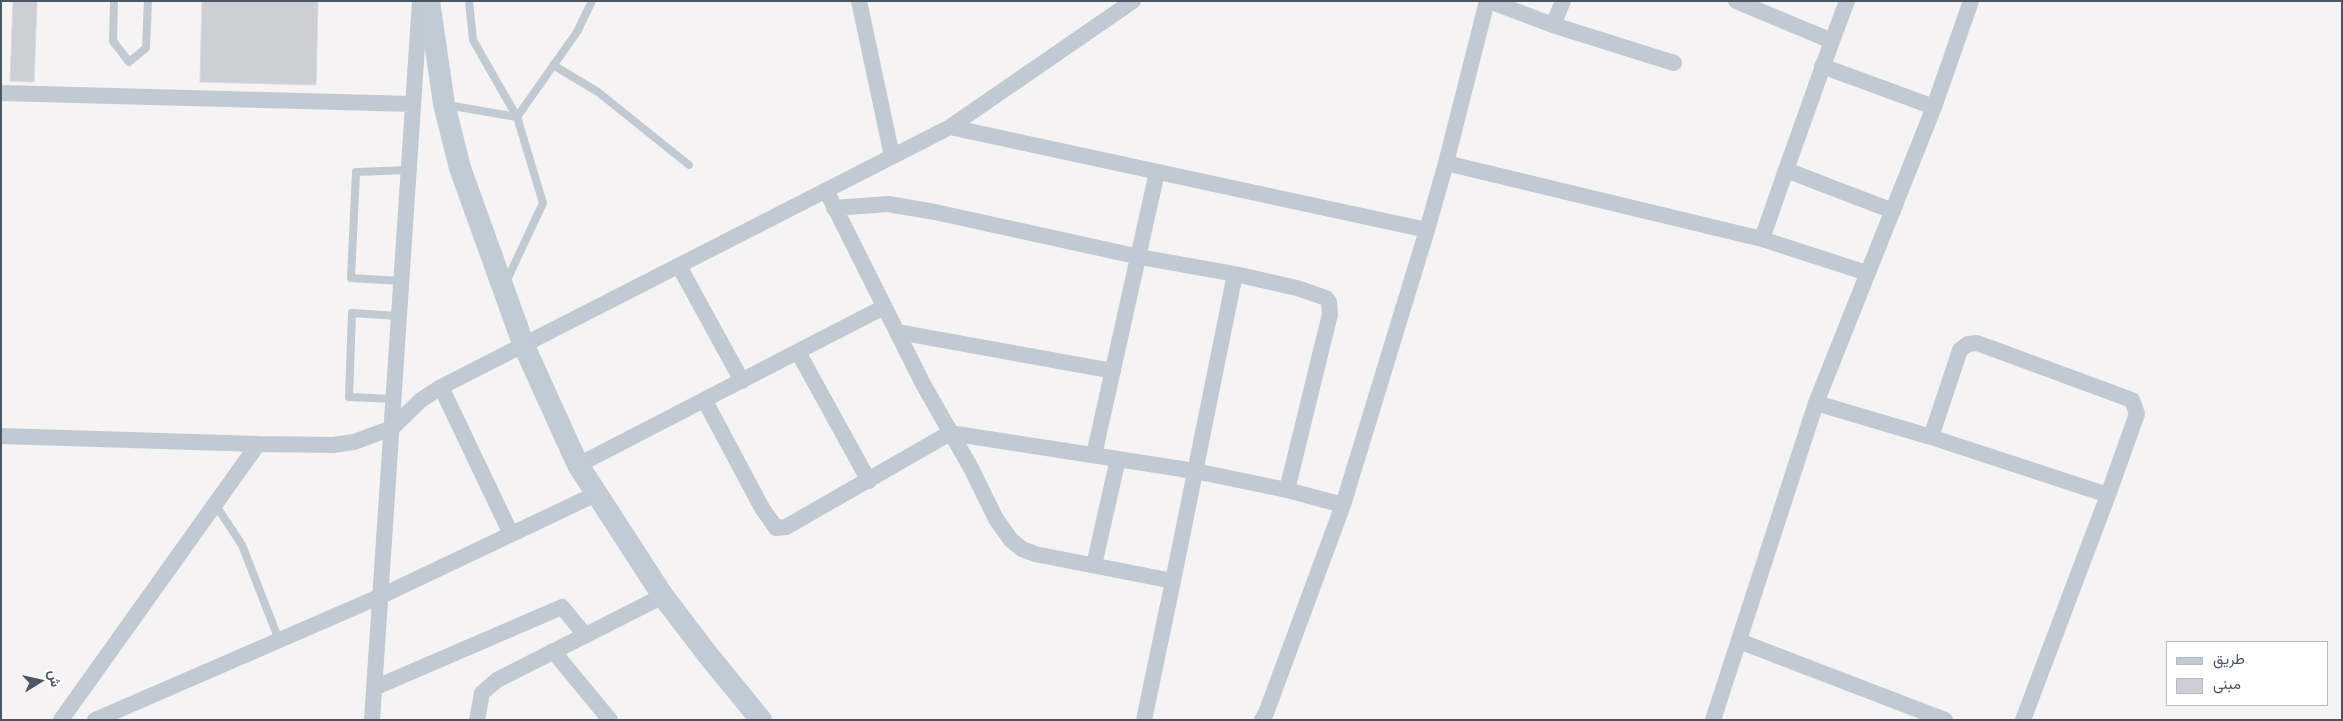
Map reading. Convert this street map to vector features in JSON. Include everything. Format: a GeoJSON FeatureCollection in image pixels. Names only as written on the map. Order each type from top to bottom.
{"type":"FeatureCollection","features":[{"type":"Feature","properties":{"kind":"main road"},"geometry":{"type":"LineString","coordinates":[[429,1],[444,104],[460,168],[524,346],[578,465],[663,596],[708,655],[762,720]]}},
{"type":"Feature","properties":{"kind":"street"},"geometry":{"type":"LineString","coordinates":[[372,720],[420,1]]}},
{"type":"Feature","properties":{"kind":"street"},"geometry":{"type":"LineString","coordinates":[[858,1],[892,156]]}},
{"type":"Feature","properties":{"kind":"street"},"geometry":{"type":"LineString","coordinates":[[1,436],[333,445],[354,442],[392,428],[421,400],[441,387],[950,127],[1133,1]]}},
{"type":"Feature","properties":{"kind":"street"},"geometry":{"type":"LineString","coordinates":[[1262,720],[1343,505],[1427,230],[1488,1],[1674,63]]}},
{"type":"Feature","properties":{"kind":"street"},"geometry":{"type":"LineString","coordinates":[[1553,24],[1563,1]]}},
{"type":"Feature","properties":{"kind":"street"},"geometry":{"type":"LineString","coordinates":[[1736,1],[1832,41]]}},
{"type":"Feature","properties":{"kind":"street"},"geometry":{"type":"LineString","coordinates":[[1762,239],[1822,66],[1847,1]]}},
{"type":"Feature","properties":{"kind":"street"},"geometry":{"type":"LineString","coordinates":[[1713,720],[1816,403],[1934,107],[1971,1]]}},
{"type":"Feature","properties":{"kind":"street"},"geometry":{"type":"LineString","coordinates":[[1822,66],[1934,107]]}},
{"type":"Feature","properties":{"kind":"street"},"geometry":{"type":"LineString","coordinates":[[1,93],[413,104]]}},
{"type":"Feature","properties":{"kind":"street"},"geometry":{"type":"LineString","coordinates":[[950,127],[1427,230]]}},
{"type":"Feature","properties":{"kind":"street"},"geometry":{"type":"LineString","coordinates":[[1446,163],[1762,239],[1867,273]]}},
{"type":"Feature","properties":{"kind":"street"},"geometry":{"type":"LineString","coordinates":[[1786,170],[1892,211]]}},
{"type":"Feature","properties":{"kind":"street"},"geometry":{"type":"LineString","coordinates":[[1094,455],[1140,257],[1157,172]]}},
{"type":"Feature","properties":{"kind":"street"},"geometry":{"type":"LineString","coordinates":[[826,190],[884,307],[950,433],[971,468],[996,518],[1011,540],[1022,549],[1035,554],[1173,581]]}},
{"type":"Feature","properties":{"kind":"street"},"geometry":{"type":"LineString","coordinates":[[834,208],[888,204],[1140,257],[1235,274],[1312,292],[1329,302],[1330,314],[1287,490]]}},
{"type":"Feature","properties":{"kind":"street"},"geometry":{"type":"LineString","coordinates":[[679,266],[742,381]]}},
{"type":"Feature","properties":{"kind":"street"},"geometry":{"type":"LineString","coordinates":[[1144,720],[1235,274]]}},
{"type":"Feature","properties":{"kind":"street"},"geometry":{"type":"LineString","coordinates":[[578,465],[884,307]]}},
{"type":"Feature","properties":{"kind":"street"},"geometry":{"type":"LineString","coordinates":[[898,332],[1113,371]]}},
{"type":"Feature","properties":{"kind":"street"},"geometry":{"type":"LineString","coordinates":[[1932,437],[1960,350],[1968,344],[1977,343],[2132,400],[2137,414],[2023,720]]}},
{"type":"Feature","properties":{"kind":"street"},"geometry":{"type":"LineString","coordinates":[[798,352],[869,481]]}},
{"type":"Feature","properties":{"kind":"street"},"geometry":{"type":"LineString","coordinates":[[441,387],[511,534]]}},
{"type":"Feature","properties":{"kind":"street"},"geometry":{"type":"LineString","coordinates":[[705,401],[762,508],[776,528],[786,527],[950,433],[1195,471],[1287,490],[1343,505]]}},
{"type":"Feature","properties":{"kind":"street"},"geometry":{"type":"LineString","coordinates":[[1816,403],[1932,437],[2108,495]]}},
{"type":"Feature","properties":{"kind":"street"},"geometry":{"type":"LineString","coordinates":[[61,720],[258,444]]}},
{"type":"Feature","properties":{"kind":"street"},"geometry":{"type":"LineString","coordinates":[[1094,565],[1118,459]]}},
{"type":"Feature","properties":{"kind":"street"},"geometry":{"type":"LineString","coordinates":[[95,720],[381,596],[596,494]]}},
{"type":"Feature","properties":{"kind":"street"},"geometry":{"type":"LineString","coordinates":[[477,720],[480,700],[486,688],[497,680],[663,596]]}},
{"type":"Feature","properties":{"kind":"street"},"geometry":{"type":"LineString","coordinates":[[374,688],[562,607],[585,635]]}},
{"type":"Feature","properties":{"kind":"street"},"geometry":{"type":"LineString","coordinates":[[1739,641],[1945,720]]}},
{"type":"Feature","properties":{"kind":"street"},"geometry":{"type":"LineString","coordinates":[[554,651],[610,720]]}},
{"type":"Feature","properties":{"kind":"lane"},"geometry":{"type":"LineString","coordinates":[[114,1],[114,41],[129,62],[146,48],[148,1]]}},
{"type":"Feature","properties":{"kind":"lane"},"geometry":{"type":"LineString","coordinates":[[469,1],[473,40],[517,117],[543,203],[503,288]]}},
{"type":"Feature","properties":{"kind":"lane"},"geometry":{"type":"LineString","coordinates":[[517,117],[577,32],[592,1]]}},
{"type":"Feature","properties":{"kind":"lane"},"geometry":{"type":"LineString","coordinates":[[553,65],[598,92],[689,165]]}},
{"type":"Feature","properties":{"kind":"lane"},"geometry":{"type":"LineString","coordinates":[[444,104],[517,117]]}},
{"type":"Feature","properties":{"kind":"lane"},"geometry":{"type":"LineString","coordinates":[[402,282],[351,278],[356,172],[409,170]]}},
{"type":"Feature","properties":{"kind":"lane"},"geometry":{"type":"LineString","coordinates":[[394,399],[349,397],[352,313],[399,316]]}},
{"type":"Feature","properties":{"kind":"lane"},"geometry":{"type":"LineString","coordinates":[[215,504],[242,545],[279,640]]}},
{"type":"Feature","properties":{"kind":"building"},"geometry":{"type":"Polygon","coordinates":[[[13,1],[37,1],[34,82],[10,81],[13,1]]]}},
{"type":"Feature","properties":{"kind":"building"},"geometry":{"type":"Polygon","coordinates":[[[202,1],[318,1],[316,85],[200,82],[202,1]]]}}]}
